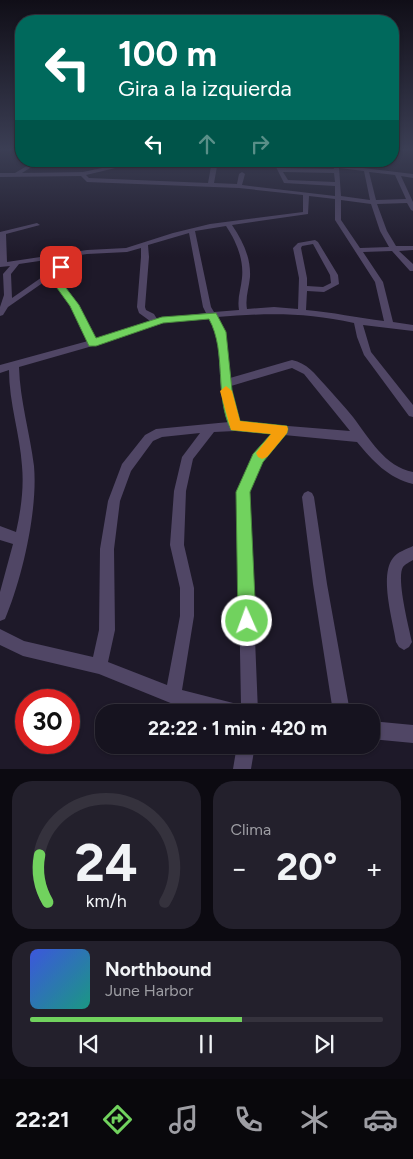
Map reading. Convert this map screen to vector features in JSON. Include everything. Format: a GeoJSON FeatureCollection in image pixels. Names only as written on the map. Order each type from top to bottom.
{"type":"FeatureCollection","features":[{"type":"Feature","properties":{"kind":"street"},"geometry":{"type":"LineString","coordinates":[[223,185],[306,196],[373,202],[408,201]]}},
{"type":"Feature","properties":{"kind":"street"},"geometry":{"type":"LineString","coordinates":[[338,185],[338,220],[379,282],[390,325]]}},
{"type":"Feature","properties":{"kind":"street"},"geometry":{"type":"LineString","coordinates":[[369,185],[373,202],[394,249],[413,269]]}},
{"type":"Feature","properties":{"kind":"street"},"geometry":{"type":"LineString","coordinates":[[401,185],[413,209]]}},
{"type":"Feature","properties":{"kind":"street"},"geometry":{"type":"LineString","coordinates":[[37,226],[3,233],[2,265],[87,252],[127,250],[175,234],[228,223],[306,213],[306,196]]}},
{"type":"Feature","properties":{"kind":"street"},"geometry":{"type":"LineString","coordinates":[[228,223],[242,244],[246,275],[241,304],[244,312]]}},
{"type":"Feature","properties":{"kind":"street"},"geometry":{"type":"LineString","coordinates":[[192,231],[204,295],[221,332],[226,390],[235,426]]}},
{"type":"Feature","properties":{"kind":"street"},"geometry":{"type":"LineString","coordinates":[[302,312],[303,288],[297,246],[315,242],[334,275],[335,284],[324,290],[303,288]]}},
{"type":"Feature","properties":{"kind":"street"},"geometry":{"type":"LineString","coordinates":[[144,245],[145,257],[140,307],[155,322]]}},
{"type":"Feature","properties":{"kind":"street"},"geometry":{"type":"LineString","coordinates":[[357,250],[413,248]]}},
{"type":"Feature","properties":{"kind":"street"},"geometry":{"type":"LineString","coordinates":[[65,256],[61,267],[62,288],[75,305],[93,343]]}},
{"type":"Feature","properties":{"kind":"street"},"geometry":{"type":"LineString","coordinates":[[7,305],[10,294],[7,274],[17,262]]}},
{"type":"Feature","properties":{"kind":"street"},"geometry":{"type":"LineString","coordinates":[[0,313],[7,305],[61,267]]}},
{"type":"Feature","properties":{"kind":"street"},"geometry":{"type":"LineString","coordinates":[[0,369],[93,343],[155,322],[212,315],[274,310],[327,314],[358,321],[413,328]]}},
{"type":"Feature","properties":{"kind":"street"},"geometry":{"type":"LineString","coordinates":[[358,321],[360,337],[367,353],[413,413]]}},
{"type":"Feature","properties":{"kind":"street"},"geometry":{"type":"LineString","coordinates":[[0,614],[4,607],[21,540],[29,496],[28,466],[16,400],[14,364]]}},
{"type":"Feature","properties":{"kind":"street"},"geometry":{"type":"LineString","coordinates":[[226,383],[292,364],[298,365],[307,372],[349,420],[360,437],[381,461],[405,477],[413,478]]}},
{"type":"Feature","properties":{"kind":"street"},"geometry":{"type":"LineString","coordinates":[[99,666],[107,630],[107,549],[114,501],[126,468],[148,438],[160,432],[235,426],[360,437]]}},
{"type":"Feature","properties":{"kind":"street"},"geometry":{"type":"LineString","coordinates":[[173,696],[187,616],[187,588],[177,545],[180,491],[188,458],[211,428]]}},
{"type":"Feature","properties":{"kind":"street"},"geometry":{"type":"LineString","coordinates":[[250,704],[243,492],[258,458],[282,429]]}},
{"type":"Feature","properties":{"kind":"street"},"geometry":{"type":"LineString","coordinates":[[308,497],[341,704]]}},
{"type":"Feature","properties":{"kind":"street"},"geometry":{"type":"LineString","coordinates":[[0,533],[21,540]]}},
{"type":"Feature","properties":{"kind":"street"},"geometry":{"type":"LineString","coordinates":[[404,642],[394,583],[397,564],[413,553]]}},
{"type":"Feature","properties":{"kind":"street"},"geometry":{"type":"LineString","coordinates":[[0,637],[23,648],[99,666],[173,696],[205,704]]}},
{"type":"Feature","properties":{"kind":"street"},"geometry":{"type":"LineString","coordinates":[[380,731],[413,734]]}},
{"type":"Feature","properties":{"kind":"street"},"geometry":{"type":"LineString","coordinates":[[242,769],[244,754]]}},
{"type":"Feature","properties":{"kind":"slow traffic"},"geometry":{"type":"LineString","coordinates":[[226,391],[235,426],[282,429],[262,453]]}},
{"type":"Feature","properties":{"kind":"route"},"geometry":{"type":"LineString","coordinates":[[61,267],[62,288],[75,305],[93,343],[162,320],[212,315],[221,332],[226,390],[235,426],[282,429],[258,458],[243,492],[247,621]]}}]}
